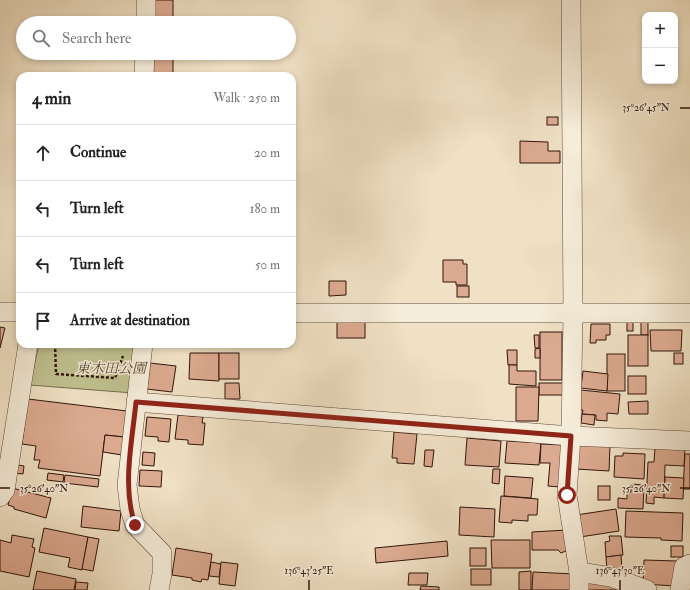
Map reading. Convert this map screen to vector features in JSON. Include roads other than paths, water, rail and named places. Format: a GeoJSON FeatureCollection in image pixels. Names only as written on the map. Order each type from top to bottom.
{"type":"FeatureCollection","features":[{"type":"Feature","properties":{"kind":"street"},"geometry":{"type":"LineString","coordinates":[[146,0],[146,16]]}},
{"type":"Feature","properties":{"kind":"street"},"geometry":{"type":"LineString","coordinates":[[571,0],[573,314],[571,436],[567,495],[579,581],[611,577],[647,590]]}},
{"type":"Feature","properties":{"kind":"street"},"geometry":{"type":"LineString","coordinates":[[144,72],[145,60]]}},
{"type":"Feature","properties":{"kind":"street"},"geometry":{"type":"LineString","coordinates":[[0,312],[16,312]]}},
{"type":"Feature","properties":{"kind":"street"},"geometry":{"type":"LineString","coordinates":[[296,313],[690,313]]}},
{"type":"Feature","properties":{"kind":"street"},"geometry":{"type":"LineString","coordinates":[[0,497],[5,490],[27,348]]}},
{"type":"Feature","properties":{"kind":"street"},"geometry":{"type":"LineString","coordinates":[[143,348],[127,485],[130,509],[135,525],[162,553],[162,574],[159,590]]}},
{"type":"Feature","properties":{"kind":"street"},"geometry":{"type":"LineString","coordinates":[[136,402],[571,436],[690,441]]}},
{"type":"Feature","properties":{"kind":"street"},"geometry":{"type":"LineString","coordinates":[[680,590],[684,567],[690,564]]}},
{"type":"Feature","properties":{"kind":"park label","name":"東木田公園"},"geometry":{"type":"Point","coordinates":[111,368]}}]}
